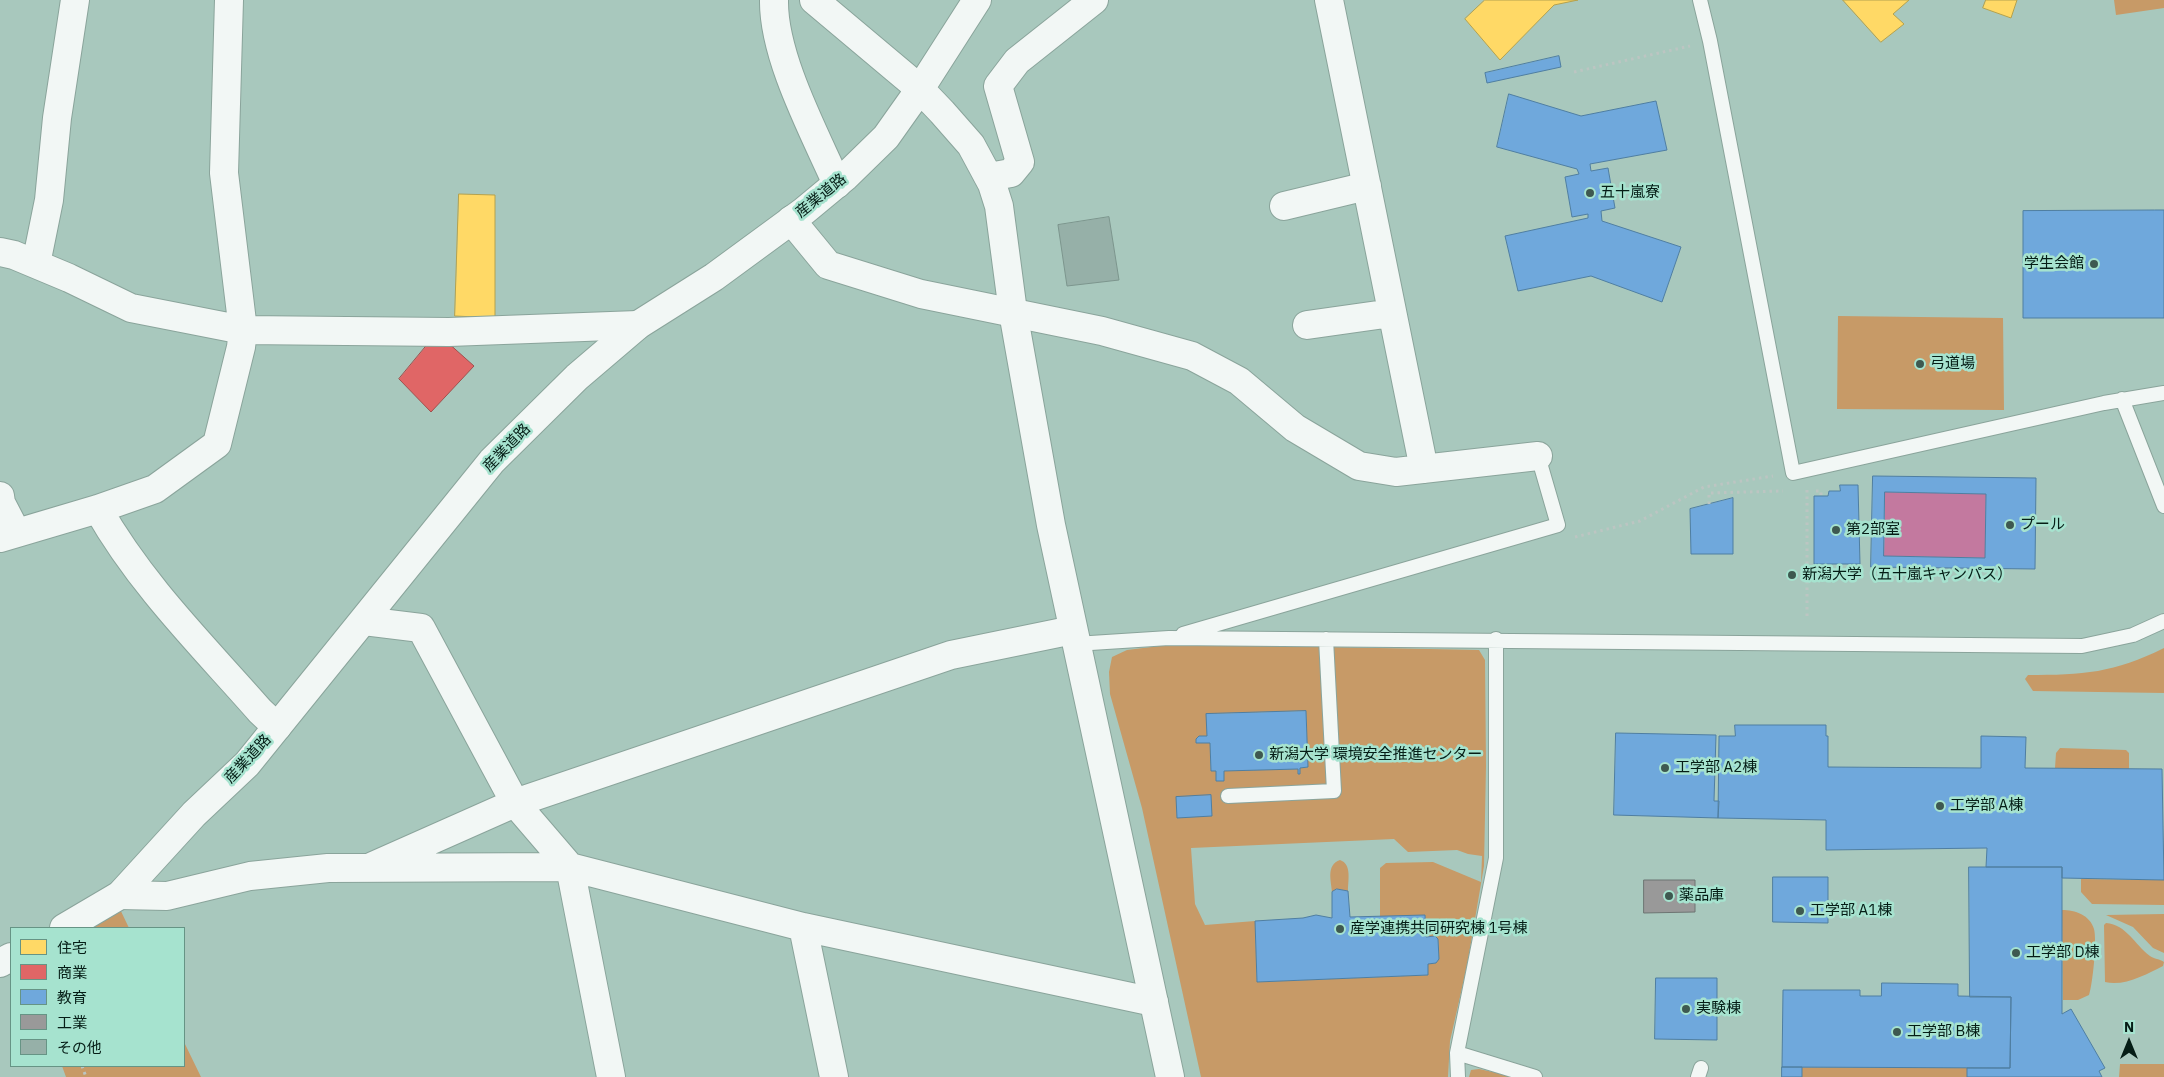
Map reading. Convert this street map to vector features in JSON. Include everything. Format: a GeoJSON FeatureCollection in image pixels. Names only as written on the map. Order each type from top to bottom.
{"type":"FeatureCollection","features":[{"type":"Feature","properties":{"kind":"street"},"geometry":{"type":"LineString","coordinates":[[36,264],[49,200],[57,118],[75,0]]}},
{"type":"Feature","properties":{"kind":"street"},"geometry":{"type":"LineString","coordinates":[[0,496],[8,535],[98,509],[155,489],[217,444],[241,347],[243,330],[224,173],[229,0]]}},
{"type":"Feature","properties":{"kind":"street"},"geometry":{"type":"LineString","coordinates":[[774,0],[777,35],[799,99],[837,184]]}},
{"type":"Feature","properties":{"kind":"street"},"geometry":{"type":"LineString","coordinates":[[814,0],[920,89],[971,145],[988,177],[999,206],[1013,312],[1051,525],[1170,1077]]}},
{"type":"Feature","properties":{"kind":"street","name":"産業道路"},"geometry":{"type":"LineString","coordinates":[[66,927],[120,895],[194,814],[247,764],[492,461],[577,377],[638,325],[714,277],[791,220],[837,184],[886,137],[920,89],[977,0]]}},
{"type":"Feature","properties":{"kind":"street"},"geometry":{"type":"LineString","coordinates":[[988,177],[1011,173],[1020,162],[998,86],[1017,61],[1094,0]]}},
{"type":"Feature","properties":{"kind":"street"},"geometry":{"type":"LineString","coordinates":[[1329,0],[1424,469]]}},
{"type":"Feature","properties":{"kind":"street"},"geometry":{"type":"LineString","coordinates":[[1284,206],[1366,186]]}},
{"type":"Feature","properties":{"kind":"street"},"geometry":{"type":"LineString","coordinates":[[791,220],[828,265],[920,294],[1102,331],[1192,356],[1239,381],[1295,428],[1359,466],[1396,472],[1538,456]]}},
{"type":"Feature","properties":{"kind":"street"},"geometry":{"type":"LineString","coordinates":[[0,252],[69,278],[130,308],[243,330],[449,332],[638,325]]}},
{"type":"Feature","properties":{"kind":"street"},"geometry":{"type":"LineString","coordinates":[[1307,325],[1392,313]]}},
{"type":"Feature","properties":{"kind":"street"},"geometry":{"type":"LineString","coordinates":[[98,509],[115,539],[151,587],[260,711],[277,727]]}},
{"type":"Feature","properties":{"kind":"street"},"geometry":{"type":"LineString","coordinates":[[364,621],[421,628],[515,803],[570,867],[612,1077]]}},
{"type":"Feature","properties":{"kind":"street"},"geometry":{"type":"LineString","coordinates":[[372,866],[515,803],[951,655],[1074,637]]}},
{"type":"Feature","properties":{"kind":"street"},"geometry":{"type":"LineString","coordinates":[[120,895],[167,896],[250,876],[328,868],[372,866],[570,867],[803,927],[1154,1002]]}},
{"type":"Feature","properties":{"kind":"street"},"geometry":{"type":"LineString","coordinates":[[803,927],[834,1077]]}},
{"type":"Feature","properties":{"kind":"lane"},"geometry":{"type":"LineString","coordinates":[[1700,0],[1710,41],[1793,473],[2122,399],[2164,393]]}},
{"type":"Feature","properties":{"kind":"lane"},"geometry":{"type":"LineString","coordinates":[[2122,399],[2164,506]]}},
{"type":"Feature","properties":{"kind":"lane"},"geometry":{"type":"LineString","coordinates":[[1169,638],[1558,525],[1538,456]]}},
{"type":"Feature","properties":{"kind":"lane"},"geometry":{"type":"LineString","coordinates":[[1074,637],[1496,639],[2082,646],[2133,635],[2164,621]]}},
{"type":"Feature","properties":{"kind":"lane"},"geometry":{"type":"LineString","coordinates":[[1228,796],[1334,791],[1326,639]]}},
{"type":"Feature","properties":{"kind":"lane"},"geometry":{"type":"LineString","coordinates":[[1458,1077],[1457,1053],[1496,858],[1496,639]]}},
{"type":"Feature","properties":{"kind":"lane"},"geometry":{"type":"LineString","coordinates":[[1457,1053],[1535,1077]]}},
{"type":"Feature","properties":{"kind":"path"},"geometry":{"type":"LineString","coordinates":[[1574,72],[1710,41]]}},
{"type":"Feature","properties":{"kind":"path"},"geometry":{"type":"LineString","coordinates":[[1807,470],[1807,619]]}},
{"type":"Feature","properties":{"kind":"path"},"geometry":{"type":"LineString","coordinates":[[1709,504],[1709,492],[1788,491]]}},
{"type":"Feature","properties":{"kind":"path"},"geometry":{"type":"LineString","coordinates":[[1798,491],[1821,491],[1821,496]]}},
{"type":"Feature","properties":{"kind":"shaded area"},"geometry":{"type":"Polygon","coordinates":[[[2114,0],[2164,0],[2164,8],[2116,15],[2114,0]]]}},
{"type":"Feature","properties":{"kind":"shaded area","name":"弓道場"},"geometry":{"type":"Polygon","coordinates":[[[1838,316],[2003,318],[2004,410],[1837,409],[1838,316]]]}},
{"type":"Feature","properties":{"kind":"shaded area"},"geometry":{"type":"Polygon","coordinates":[[[1885,492],[1986,494],[1985,558],[1884,556],[1885,492]]]}},
{"type":"Feature","properties":{"kind":"shaded area"},"geometry":{"type":"Polygon","coordinates":[[[1175,644],[1479,650],[1485,660],[1486,766],[1484,866],[1467,966],[1450,1041],[1448,1077],[1201,1077],[1142,808],[1110,694],[1109,672],[1112,657],[1127,650],[1175,644]],[[1306,711],[1207,714],[1207,736],[1196,739],[1196,743],[1210,743],[1211,771],[1298,769],[1298,774],[1300,774],[1300,768],[1308,767],[1306,711]],[[1394,839],[1191,848],[1195,904],[1205,925],[1255,921],[1257,982],[1428,975],[1428,964],[1436,963],[1439,959],[1438,939],[1435,936],[1426,937],[1425,915],[1380,917],[1380,868],[1386,863],[1433,862],[1481,882],[1482,856],[1457,850],[1408,852],[1394,839]]]}},
{"type":"Feature","properties":{"kind":"shaded area"},"geometry":{"type":"Polygon","coordinates":[[[2164,648],[2164,693],[2033,691],[2025,679],[2028,675],[2082,673],[2113,668],[2164,648]]]}},
{"type":"Feature","properties":{"kind":"shaded area"},"geometry":{"type":"Polygon","coordinates":[[[2060,748],[2126,750],[2129,753],[2129,769],[2055,768],[2056,753],[2060,748]]]}},
{"type":"Feature","properties":{"kind":"shaded area"},"geometry":{"type":"Polygon","coordinates":[[[1340,860],[1344,862],[1348,869],[1348,891],[1337,889],[1332,892],[1331,869],[1340,860]]]}},
{"type":"Feature","properties":{"kind":"shaded area"},"geometry":{"type":"Polygon","coordinates":[[[2081,879],[2164,880],[2164,905],[2092,904],[2081,892],[2081,879]]]}},
{"type":"Feature","properties":{"kind":"shaded area"},"geometry":{"type":"Polygon","coordinates":[[[118,905],[129,927],[80,927],[118,905]]]}},
{"type":"Feature","properties":{"kind":"shaded area"},"geometry":{"type":"Polygon","coordinates":[[[2062,910],[2081,914],[2089,920],[2094,929],[2095,952],[2089,995],[2078,1000],[2063,1000],[2062,910]]]}},
{"type":"Feature","properties":{"kind":"shaded area"},"geometry":{"type":"Polygon","coordinates":[[[2164,914],[2164,953],[2153,948],[2133,927],[2106,915],[2164,914]]]}},
{"type":"Feature","properties":{"kind":"shaded area"},"geometry":{"type":"Polygon","coordinates":[[[2106,923],[2113,924],[2125,931],[2150,956],[2164,962],[2163,966],[2143,976],[2120,983],[2105,982],[2104,925],[2106,923]]]}},
{"type":"Feature","properties":{"kind":"shaded area"},"geometry":{"type":"Polygon","coordinates":[[[185,1044],[201,1077],[66,1077],[62,1067],[185,1067],[185,1044]]]}},
{"type":"Feature","properties":{"kind":"shaded area"},"geometry":{"type":"Polygon","coordinates":[[[2120,1064],[2164,1064],[2164,1077],[2119,1077],[2120,1064]]]}},
{"type":"Feature","properties":{"kind":"shaded area"},"geometry":{"type":"Polygon","coordinates":[[[1802,1067],[1967,1068],[1967,1077],[1802,1077],[1802,1067]]]}},
{"type":"Feature","properties":{"kind":"shaded area"},"geometry":{"type":"Polygon","coordinates":[[[1479,1069],[1516,1077],[1469,1077],[1471,1070],[1479,1069]]]}},
{"type":"Feature","properties":{"kind":"building: 住宅"},"geometry":{"type":"Polygon","coordinates":[[[1485,0],[1578,0],[1554,5],[1500,60],[1465,19],[1485,0]]]}},
{"type":"Feature","properties":{"kind":"building: 住宅"},"geometry":{"type":"Polygon","coordinates":[[[1843,0],[1909,0],[1893,14],[1904,24],[1881,42],[1843,0]]]}},
{"type":"Feature","properties":{"kind":"building: 住宅"},"geometry":{"type":"Polygon","coordinates":[[[1986,0],[2017,0],[2011,18],[1983,8],[1986,0]]]}},
{"type":"Feature","properties":{"kind":"building: 住宅"},"geometry":{"type":"Polygon","coordinates":[[[459,194],[495,195],[495,318],[455,316],[459,194]]]}},
{"type":"Feature","properties":{"kind":"building: 商業"},"geometry":{"type":"Polygon","coordinates":[[[437,333],[474,366],[431,412],[399,379],[437,333]]]}},
{"type":"Feature","properties":{"kind":"building: 教育"},"geometry":{"type":"Polygon","coordinates":[[[1559,56],[1561,67],[1487,83],[1485,73],[1559,56]]]}},
{"type":"Feature","properties":{"kind":"building: 教育","name":"五十嵐寮"},"geometry":{"type":"Polygon","coordinates":[[[1509,94],[1581,116],[1656,101],[1667,150],[1590,164],[1591,171],[1608,168],[1615,208],[1601,211],[1602,221],[1681,247],[1662,302],[1591,276],[1518,291],[1505,236],[1588,218],[1588,214],[1572,217],[1565,177],[1579,174],[1577,169],[1497,147],[1509,94]]]}},
{"type":"Feature","properties":{"kind":"building: 教育","name":"学生会館"},"geometry":{"type":"Polygon","coordinates":[[[2164,210],[2164,318],[2023,318],[2023,211],[2164,210]]]}},
{"type":"Feature","properties":{"kind":"building: 教育","name":"プール"},"geometry":{"type":"Polygon","coordinates":[[[1873,476],[2036,478],[2035,569],[1871,567],[1873,476]],[[1885,492],[1884,556],[1985,558],[1986,494],[1885,492]]]}},
{"type":"Feature","properties":{"kind":"building: 教育","name":"第2部室"},"geometry":{"type":"Polygon","coordinates":[[[1840,485],[1858,485],[1860,564],[1814,564],[1814,496],[1828,496],[1829,491],[1840,491],[1840,485]]]}},
{"type":"Feature","properties":{"kind":"building: 教育"},"geometry":{"type":"Polygon","coordinates":[[[1733,498],[1733,554],[1691,554],[1690,509],[1733,498]]]}},
{"type":"Feature","properties":{"kind":"building: 教育","name":"新潟大学 環境安全推進センター"},"geometry":{"type":"Polygon","coordinates":[[[1306,711],[1308,767],[1300,768],[1300,774],[1298,774],[1298,769],[1224,771],[1224,781],[1216,781],[1216,771],[1211,771],[1210,743],[1196,743],[1196,739],[1199,736],[1207,736],[1206,714],[1306,711]]]}},
{"type":"Feature","properties":{"kind":"building: 教育","name":"工学部 A棟"},"geometry":{"type":"Polygon","coordinates":[[[1735,725],[1826,725],[1828,767],[1981,768],[1981,736],[2026,737],[2025,768],[2162,769],[2164,880],[2062,878],[2062,867],[1986,867],[1987,848],[1826,850],[1826,820],[1718,818],[1719,736],[1735,736],[1735,725]]]}},
{"type":"Feature","properties":{"kind":"building: 教育","name":"工学部 A2棟"},"geometry":{"type":"Polygon","coordinates":[[[1616,733],[1716,735],[1714,801],[1719,801],[1718,818],[1614,815],[1616,733]]]}},
{"type":"Feature","properties":{"kind":"building: 教育"},"geometry":{"type":"Polygon","coordinates":[[[1211,795],[1212,816],[1177,818],[1176,797],[1211,795]]]}},
{"type":"Feature","properties":{"kind":"building: 教育","name":"工学部 D棟"},"geometry":{"type":"Polygon","coordinates":[[[1969,867],[2062,867],[2062,1014],[2071,1009],[2105,1068],[2099,1071],[2102,1077],[1967,1077],[1967,1068],[2010,1068],[2011,997],[1970,997],[1969,867]]]}},
{"type":"Feature","properties":{"kind":"building: 教育","name":"工学部 A1棟"},"geometry":{"type":"Polygon","coordinates":[[[1773,877],[1828,877],[1828,923],[1773,922],[1773,877]]]}},
{"type":"Feature","properties":{"kind":"building: 教育","name":"産学連携共同研究棟 1号棟"},"geometry":{"type":"Polygon","coordinates":[[[1337,889],[1348,891],[1350,917],[1425,915],[1426,937],[1435,936],[1438,939],[1439,959],[1436,963],[1428,964],[1428,975],[1257,982],[1255,921],[1303,918],[1316,915],[1332,918],[1332,892],[1337,889]]]}},
{"type":"Feature","properties":{"kind":"building: 教育","name":"実験棟"},"geometry":{"type":"Polygon","coordinates":[[[1656,978],[1717,978],[1717,1040],[1655,1039],[1656,978]]]}},
{"type":"Feature","properties":{"kind":"building: 教育","name":"工学部 B棟"},"geometry":{"type":"Polygon","coordinates":[[[1882,983],[1958,984],[1958,996],[2011,997],[2010,1068],[1782,1067],[1783,990],[1860,990],[1860,996],[1881,996],[1882,983]]]}},
{"type":"Feature","properties":{"kind":"building: 教育"},"geometry":{"type":"Polygon","coordinates":[[[1782,1067],[1802,1067],[1802,1077],[1782,1077],[1782,1067]]]}},
{"type":"Feature","properties":{"kind":"building: 工業","name":"薬品庫"},"geometry":{"type":"Polygon","coordinates":[[[1644,880],[1695,880],[1695,912],[1644,913],[1644,880]]]}},
{"type":"Feature","properties":{"kind":"building: その他"},"geometry":{"type":"Polygon","coordinates":[[[1109,217],[1119,280],[1067,286],[1058,225],[1109,217]]]}},
{"type":"Feature","properties":{"kind":"place","name":"五十嵐寮"},"geometry":{"type":"Point","coordinates":[1590,193]}},
{"type":"Feature","properties":{"kind":"place","name":"学生会館"},"geometry":{"type":"Point","coordinates":[2094,264]}},
{"type":"Feature","properties":{"kind":"place","name":"弓道場"},"geometry":{"type":"Point","coordinates":[1920,364]}},
{"type":"Feature","properties":{"kind":"place","name":"プール"},"geometry":{"type":"Point","coordinates":[2010,525]}},
{"type":"Feature","properties":{"kind":"place","name":"第2部室"},"geometry":{"type":"Point","coordinates":[1836,530]}},
{"type":"Feature","properties":{"kind":"place","name":"新潟大学（五十嵐キャンパス）"},"geometry":{"type":"Point","coordinates":[1792,575]}},
{"type":"Feature","properties":{"kind":"place","name":"新潟大学 環境安全推進センター"},"geometry":{"type":"Point","coordinates":[1259,755]}},
{"type":"Feature","properties":{"kind":"place","name":"工学部 A2棟"},"geometry":{"type":"Point","coordinates":[1665,768]}},
{"type":"Feature","properties":{"kind":"place","name":"工学部 A棟"},"geometry":{"type":"Point","coordinates":[1940,806]}},
{"type":"Feature","properties":{"kind":"place","name":"薬品庫"},"geometry":{"type":"Point","coordinates":[1669,896]}},
{"type":"Feature","properties":{"kind":"place","name":"工学部 A1棟"},"geometry":{"type":"Point","coordinates":[1800,911]}},
{"type":"Feature","properties":{"kind":"place","name":"産学連携共同研究棟 1号棟"},"geometry":{"type":"Point","coordinates":[1340,929]}},
{"type":"Feature","properties":{"kind":"place","name":"工学部 D棟"},"geometry":{"type":"Point","coordinates":[2016,953]}},
{"type":"Feature","properties":{"kind":"place","name":"実験棟"},"geometry":{"type":"Point","coordinates":[1686,1009]}},
{"type":"Feature","properties":{"kind":"place","name":"工学部 B棟"},"geometry":{"type":"Point","coordinates":[1897,1032]}}]}
